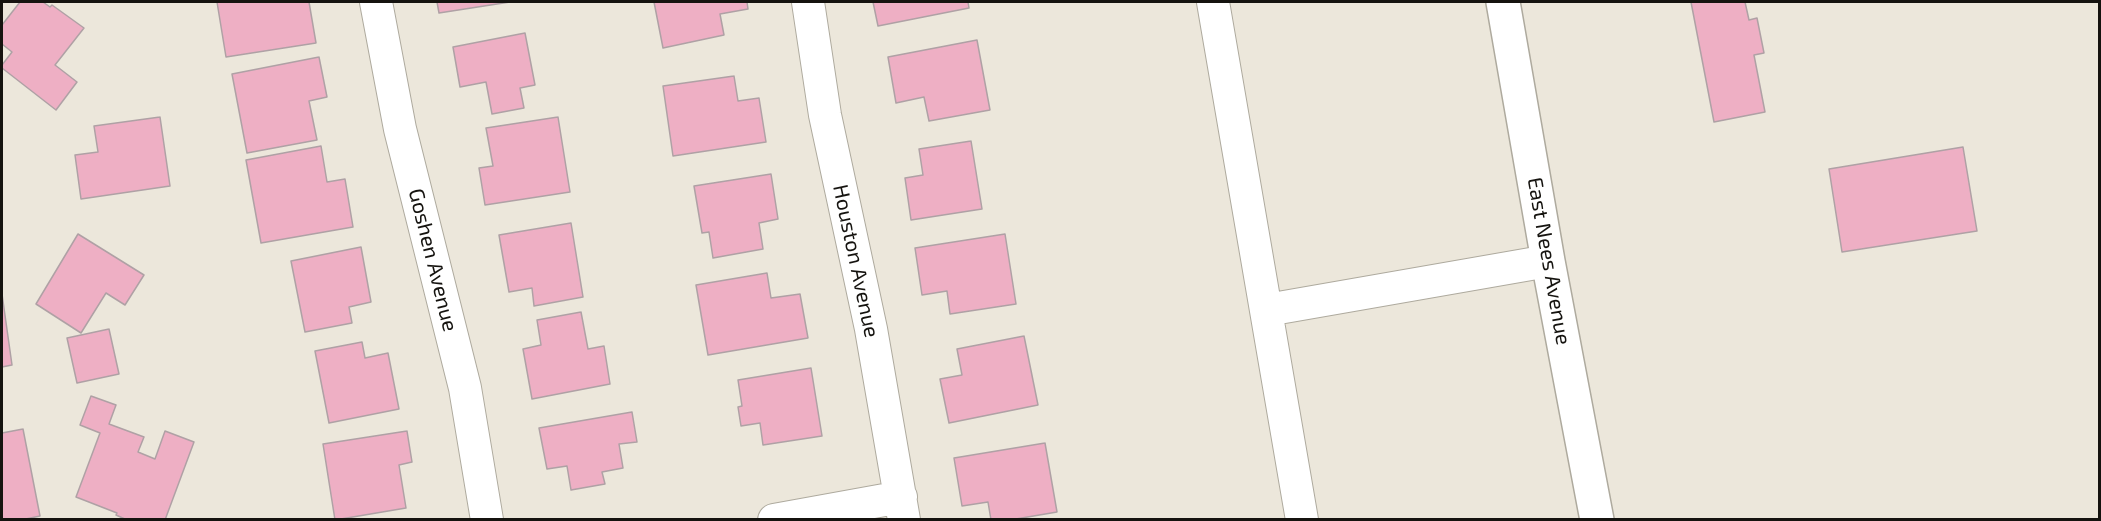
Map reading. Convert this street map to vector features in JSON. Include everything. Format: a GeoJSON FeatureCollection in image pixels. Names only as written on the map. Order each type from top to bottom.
{"type":"FeatureCollection","features":[{"type":"Feature","properties":{"kind":"main road","name":"East Nees Avenue"},"geometry":{"type":"LineString","coordinates":[[1503,2],[1548,261],[1597,519]]}},
{"type":"Feature","properties":{"kind":"street","name":"Goshen Avenue"},"geometry":{"type":"LineString","coordinates":[[376,2],[400,129],[465,388],[487,519]]}},
{"type":"Feature","properties":{"kind":"street","name":"Houston Avenue"},"geometry":{"type":"LineString","coordinates":[[808,2],[825,115],[871,329],[902,508]]}},
{"type":"Feature","properties":{"kind":"street"},"geometry":{"type":"LineString","coordinates":[[1213,2],[1302,519]]}},
{"type":"Feature","properties":{"kind":"street"},"geometry":{"type":"LineString","coordinates":[[1267,310],[1548,261]]}},
{"type":"Feature","properties":{"kind":"street"},"geometry":{"type":"LineString","coordinates":[[774,519],[902,508]]}},
{"type":"Feature","properties":{"kind":"building"},"geometry":{"type":"Polygon","coordinates":[[[20,2],[43,2],[50,7],[52,5],[84,28],[55,65],[77,82],[56,110],[2,68],[12,52],[2,44],[2,25],[20,2]]]}},
{"type":"Feature","properties":{"kind":"building"},"geometry":{"type":"Polygon","coordinates":[[[217,2],[309,2],[316,43],[226,57],[217,2]]]}},
{"type":"Feature","properties":{"kind":"building"},"geometry":{"type":"Polygon","coordinates":[[[437,2],[510,2],[439,13],[437,2]]]}},
{"type":"Feature","properties":{"kind":"building"},"geometry":{"type":"Polygon","coordinates":[[[654,2],[747,2],[748,9],[720,14],[724,35],[663,48],[654,2]]]}},
{"type":"Feature","properties":{"kind":"building"},"geometry":{"type":"Polygon","coordinates":[[[873,2],[968,2],[969,8],[878,26],[873,2]]]}},
{"type":"Feature","properties":{"kind":"building"},"geometry":{"type":"Polygon","coordinates":[[[1691,2],[1745,2],[1749,20],[1757,18],[1764,53],[1754,55],[1765,112],[1714,122],[1691,2]]]}},
{"type":"Feature","properties":{"kind":"building"},"geometry":{"type":"Polygon","coordinates":[[[525,33],[535,85],[520,88],[524,108],[492,114],[486,82],[460,87],[453,47],[525,33]]]}},
{"type":"Feature","properties":{"kind":"building"},"geometry":{"type":"Polygon","coordinates":[[[977,40],[990,110],[929,121],[924,97],[896,103],[888,57],[977,40]]]}},
{"type":"Feature","properties":{"kind":"building"},"geometry":{"type":"Polygon","coordinates":[[[319,57],[327,97],[309,101],[317,140],[247,153],[232,74],[319,57]]]}},
{"type":"Feature","properties":{"kind":"building"},"geometry":{"type":"Polygon","coordinates":[[[734,76],[738,101],[759,98],[766,142],[673,156],[663,86],[734,76]]]}},
{"type":"Feature","properties":{"kind":"building"},"geometry":{"type":"Polygon","coordinates":[[[160,117],[170,186],[81,199],[75,155],[98,152],[94,126],[160,117]]]}},
{"type":"Feature","properties":{"kind":"building"},"geometry":{"type":"Polygon","coordinates":[[[558,117],[570,192],[485,205],[479,168],[493,166],[486,128],[558,117]]]}},
{"type":"Feature","properties":{"kind":"building"},"geometry":{"type":"Polygon","coordinates":[[[971,141],[982,209],[911,220],[905,178],[923,175],[919,149],[971,141]]]}},
{"type":"Feature","properties":{"kind":"building"},"geometry":{"type":"Polygon","coordinates":[[[321,146],[327,182],[345,179],[353,227],[261,243],[246,160],[321,146]]]}},
{"type":"Feature","properties":{"kind":"building"},"geometry":{"type":"Polygon","coordinates":[[[1963,147],[1977,231],[1842,252],[1829,169],[1963,147]]]}},
{"type":"Feature","properties":{"kind":"building"},"geometry":{"type":"Polygon","coordinates":[[[771,174],[778,219],[759,223],[763,249],[713,258],[709,232],[702,233],[694,186],[771,174]]]}},
{"type":"Feature","properties":{"kind":"building"},"geometry":{"type":"Polygon","coordinates":[[[571,223],[583,297],[534,306],[532,288],[509,292],[499,235],[571,223]]]}},
{"type":"Feature","properties":{"kind":"building"},"geometry":{"type":"Polygon","coordinates":[[[78,234],[144,275],[125,305],[106,293],[81,333],[36,304],[78,234]]]}},
{"type":"Feature","properties":{"kind":"building"},"geometry":{"type":"Polygon","coordinates":[[[1005,234],[1016,304],[950,314],[947,291],[922,295],[915,248],[1005,234]]]}},
{"type":"Feature","properties":{"kind":"building"},"geometry":{"type":"Polygon","coordinates":[[[361,247],[371,302],[349,307],[352,323],[305,332],[291,261],[361,247]]]}},
{"type":"Feature","properties":{"kind":"building"},"geometry":{"type":"Polygon","coordinates":[[[767,273],[771,298],[800,294],[808,338],[708,355],[696,285],[767,273]]]}},
{"type":"Feature","properties":{"kind":"building"},"geometry":{"type":"Polygon","coordinates":[[[2,294],[12,365],[2,367],[2,294]]]}},
{"type":"Feature","properties":{"kind":"building"},"geometry":{"type":"Polygon","coordinates":[[[581,312],[588,349],[604,346],[610,384],[532,399],[523,349],[541,345],[537,320],[581,312]]]}},
{"type":"Feature","properties":{"kind":"building"},"geometry":{"type":"Polygon","coordinates":[[[109,329],[119,374],[77,383],[67,338],[109,329]]]}},
{"type":"Feature","properties":{"kind":"building"},"geometry":{"type":"Polygon","coordinates":[[[1024,336],[1038,405],[949,423],[940,379],[962,375],[957,349],[1024,336]]]}},
{"type":"Feature","properties":{"kind":"building"},"geometry":{"type":"Polygon","coordinates":[[[362,342],[365,358],[388,353],[399,409],[329,423],[315,351],[362,342]]]}},
{"type":"Feature","properties":{"kind":"building"},"geometry":{"type":"Polygon","coordinates":[[[811,368],[822,436],[763,445],[760,423],[741,426],[738,407],[742,406],[738,380],[811,368]]]}},
{"type":"Feature","properties":{"kind":"building"},"geometry":{"type":"Polygon","coordinates":[[[91,396],[116,405],[109,424],[144,437],[138,452],[155,459],[165,431],[194,442],[165,520],[127,520],[116,515],[117,513],[76,497],[100,433],[80,425],[91,396]]]}},
{"type":"Feature","properties":{"kind":"building"},"geometry":{"type":"Polygon","coordinates":[[[632,412],[637,442],[619,444],[623,468],[602,472],[605,484],[571,490],[567,466],[547,469],[539,428],[632,412]]]}},
{"type":"Feature","properties":{"kind":"building"},"geometry":{"type":"Polygon","coordinates":[[[23,429],[40,516],[21,520],[2,520],[2,433],[23,429]]]}},
{"type":"Feature","properties":{"kind":"building"},"geometry":{"type":"Polygon","coordinates":[[[407,431],[412,462],[399,465],[406,508],[335,520],[323,444],[407,431]]]}},
{"type":"Feature","properties":{"kind":"building"},"geometry":{"type":"Polygon","coordinates":[[[1045,443],[1057,512],[1010,520],[991,520],[988,502],[962,506],[954,458],[1045,443]]]}}]}
